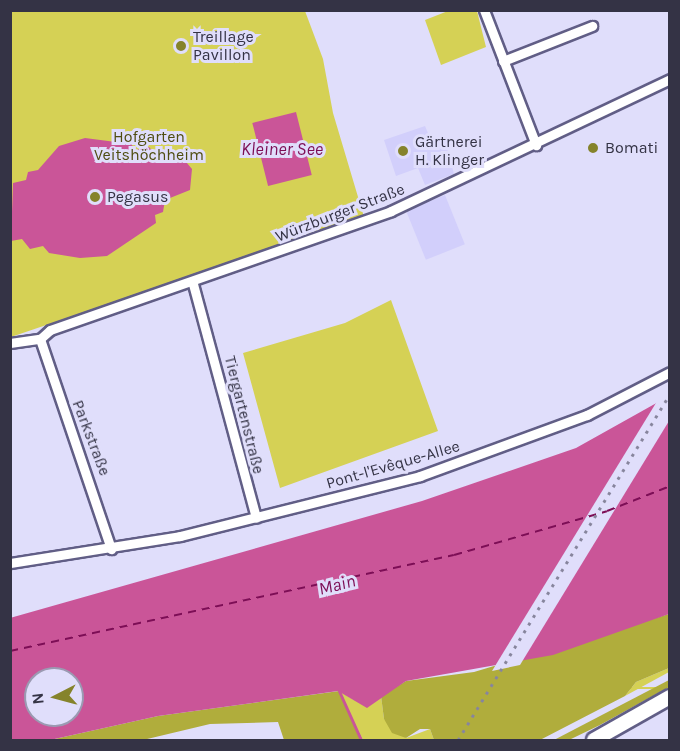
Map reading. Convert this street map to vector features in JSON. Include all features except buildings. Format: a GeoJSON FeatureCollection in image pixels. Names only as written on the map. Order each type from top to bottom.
{"type":"FeatureCollection","features":[{"type":"Feature","properties":{"kind":"main road"},"geometry":{"type":"LineString","coordinates":[[599,739],[669,697]]}},
{"type":"Feature","properties":{"kind":"street"},"geometry":{"type":"LineString","coordinates":[[484,10],[536,145]]}},
{"type":"Feature","properties":{"kind":"street"},"geometry":{"type":"LineString","coordinates":[[503,61],[592,26]]}},
{"type":"Feature","properties":{"kind":"street","name":"Würzburger Straße"},"geometry":{"type":"LineString","coordinates":[[10,343],[40,339],[50,330],[193,284],[370,220],[536,145],[669,79]]}},
{"type":"Feature","properties":{"kind":"street","name":"Tiergartenstraße"},"geometry":{"type":"LineString","coordinates":[[193,284],[256,519]]}},
{"type":"Feature","properties":{"kind":"street","name":"Parkstraße"},"geometry":{"type":"LineString","coordinates":[[40,339],[111,549]]}},
{"type":"Feature","properties":{"kind":"street","name":"Pont-l'Evêque-Allee"},"geometry":{"type":"LineString","coordinates":[[10,563],[111,549],[256,519],[442,469],[587,415],[669,372]]}},
{"type":"Feature","properties":{"kind":"shaded area"},"geometry":{"type":"Polygon","coordinates":[[[425,126],[435,150],[446,145],[454,174],[425,185],[418,168],[396,176],[384,140],[425,126]]]}},
{"type":"Feature","properties":{"kind":"shaded area"},"geometry":{"type":"Polygon","coordinates":[[[445,195],[465,244],[426,260],[406,211],[445,195]]]}},
{"type":"Feature","properties":{"kind":"shaded area"},"geometry":{"type":"Polygon","coordinates":[[[669,614],[669,668],[636,682],[625,696],[540,740],[434,740],[430,729],[420,729],[406,738],[392,733],[384,719],[381,696],[406,681],[474,672],[669,614]]]}},
{"type":"Feature","properties":{"kind":"shaded area"},"geometry":{"type":"Polygon","coordinates":[[[669,680],[669,687],[600,725],[569,740],[554,740],[669,680]]]}},
{"type":"Feature","properties":{"kind":"shaded area"},"geometry":{"type":"Polygon","coordinates":[[[339,691],[363,740],[284,740],[278,722],[210,724],[143,740],[50,740],[158,716],[339,691]]]}},
{"type":"Feature","properties":{"kind":"green space","name":"Hofgarten Veitshöchheim"},"geometry":{"type":"Polygon","coordinates":[[[10,11],[305,11],[323,59],[333,113],[364,217],[11,337],[10,11]]]}},
{"type":"Feature","properties":{"kind":"green space"},"geometry":{"type":"Polygon","coordinates":[[[448,11],[477,11],[486,47],[441,65],[425,20],[448,11]]]}},
{"type":"Feature","properties":{"kind":"green space"},"geometry":{"type":"Polygon","coordinates":[[[391,300],[438,431],[280,488],[243,353],[345,323],[391,300]]]}},
{"type":"Feature","properties":{"kind":"green space"},"geometry":{"type":"Polygon","coordinates":[[[669,668],[669,672],[625,696],[636,682],[669,668]]]}},
{"type":"Feature","properties":{"kind":"green space"},"geometry":{"type":"Polygon","coordinates":[[[556,687],[669,687],[669,689],[556,689],[556,687]]]}},
{"type":"Feature","properties":{"kind":"green space"},"geometry":{"type":"Polygon","coordinates":[[[339,691],[354,700],[381,696],[384,719],[406,738],[430,729],[434,740],[363,740],[339,691]]]}},
{"type":"Feature","properties":{"kind":"water","name":"Kleiner See"},"geometry":{"type":"Polygon","coordinates":[[[296,112],[312,175],[268,186],[252,123],[296,112]]]}},
{"type":"Feature","properties":{"kind":"water"},"geometry":{"type":"Polygon","coordinates":[[[85,138],[131,144],[136,150],[149,147],[158,157],[181,156],[192,169],[190,190],[165,200],[163,212],[155,215],[156,223],[107,256],[80,258],[49,253],[43,246],[30,249],[22,239],[11,241],[13,183],[26,180],[28,172],[38,170],[59,146],[85,138]]]}},
{"type":"Feature","properties":{"kind":"water","name":"Main"},"geometry":{"type":"Polygon","coordinates":[[[669,396],[669,614],[553,655],[406,681],[367,708],[338,691],[158,716],[50,740],[11,740],[10,618],[422,501],[576,448],[669,396]]]}},
{"type":"Feature","properties":{"kind":"pier"},"geometry":{"type":"Polygon","coordinates":[[[670,393],[669,421],[520,665],[492,671],[659,398],[670,393]]]}},
{"type":"Feature","properties":{"kind":"waterway"},"geometry":{"type":"LineString","coordinates":[[339,691],[361,740]]}},
{"type":"Feature","properties":{"kind":"ferry route"},"geometry":{"type":"LineString","coordinates":[[10,651],[454,555],[607,511],[670,486]]}},
{"type":"Feature","properties":{"kind":"railway"},"geometry":{"type":"LineString","coordinates":[[458,740],[670,394]]}},
{"type":"Feature","properties":{"kind":"place","name":"Treillage Pavillon"},"geometry":{"type":"Point","coordinates":[181,46]}},
{"type":"Feature","properties":{"kind":"place","name":"Bomati"},"geometry":{"type":"Point","coordinates":[593,148]}},
{"type":"Feature","properties":{"kind":"place","name":"Gärtnerei H. Klinger"},"geometry":{"type":"Point","coordinates":[403,151]}},
{"type":"Feature","properties":{"kind":"place","name":"Pegasus"},"geometry":{"type":"Point","coordinates":[95,197]}}]}
